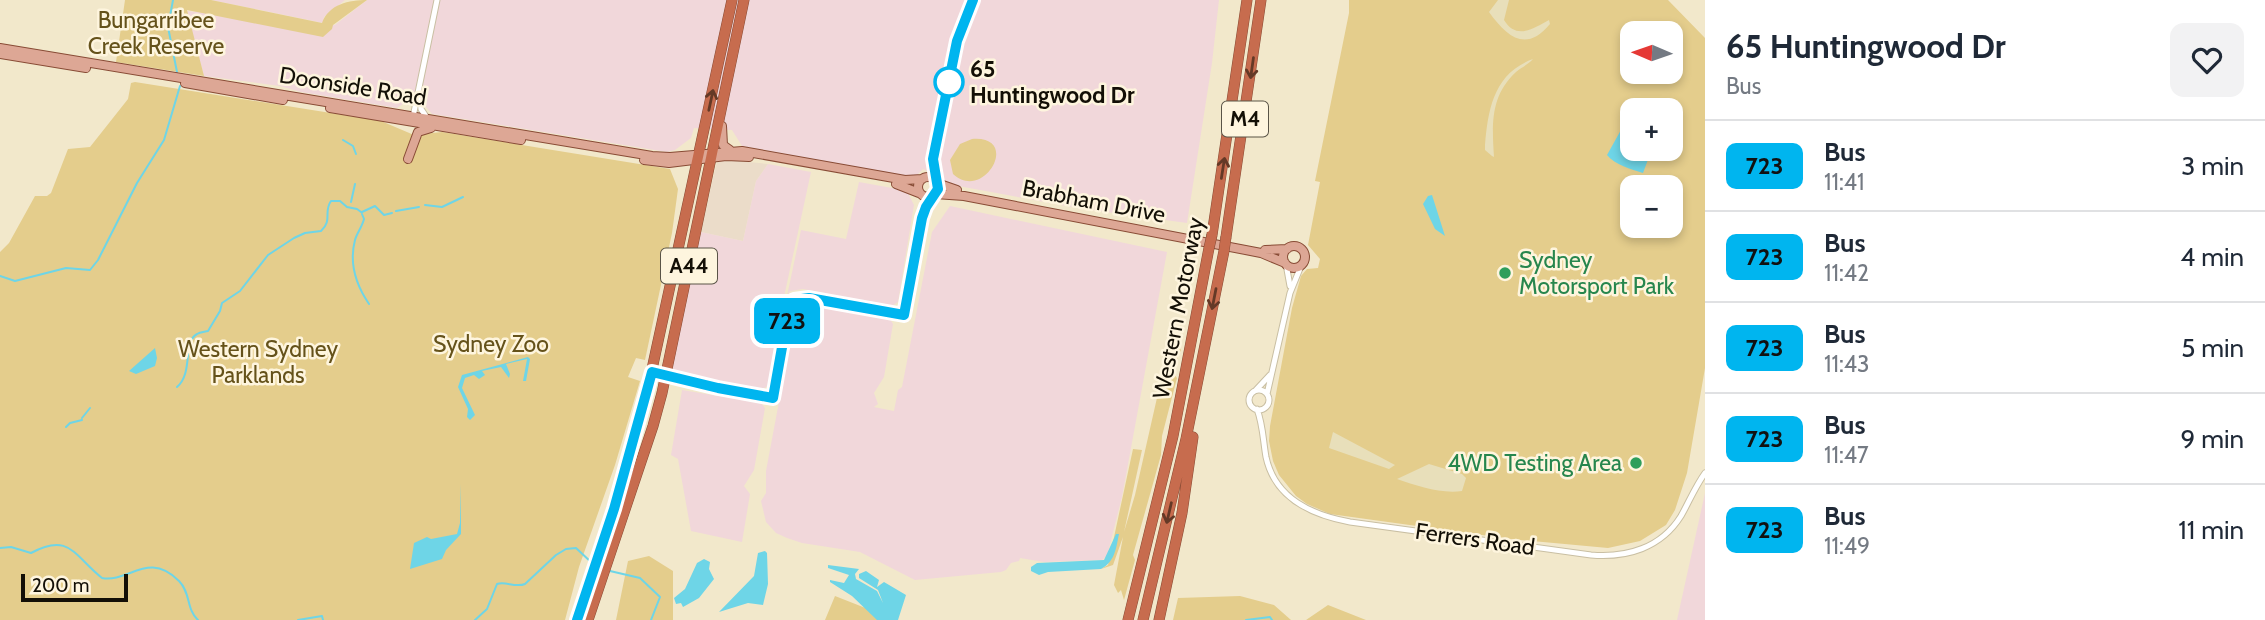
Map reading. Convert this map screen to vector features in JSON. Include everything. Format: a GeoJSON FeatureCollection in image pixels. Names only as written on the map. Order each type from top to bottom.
{"type":"FeatureCollection","features":[{"type":"Feature","properties":{"kind":"highway","name":"A44"},"geometry":{"type":"LineString","coordinates":[[602,560],[644,406],[732,0]]}},
{"type":"Feature","properties":{"kind":"highway","name":"A44"},"geometry":{"type":"LineString","coordinates":[[588,620],[602,560],[653,426],[666,375],[744,0]]}},
{"type":"Feature","properties":{"kind":"highway","name":"Western Motorway"},"geometry":{"type":"LineString","coordinates":[[1128,620],[1172,436],[1212,235],[1247,0]]}},
{"type":"Feature","properties":{"kind":"highway","name":"Western Motorway"},"geometry":{"type":"LineString","coordinates":[[1143,620],[1194,399],[1224,251],[1261,0]]}},
{"type":"Feature","properties":{"kind":"highway"},"geometry":{"type":"LineString","coordinates":[[1159,620],[1184,500],[1198,404],[1194,399]]}},
{"type":"Feature","properties":{"kind":"highway"},"geometry":{"type":"LineString","coordinates":[[1121,620],[1135,576],[1140,573]]}},
{"type":"Feature","properties":{"kind":"highway","name":"A44"},"geometry":{"type":"LineString","coordinates":[[577,620],[596,579]]}},
{"type":"Feature","properties":{"kind":"main road","name":"Doonside Road"},"geometry":{"type":"LineString","coordinates":[[0,48],[413,119],[441,127],[663,163],[678,163],[698,157]]}},
{"type":"Feature","properties":{"kind":"main road","name":"Doonside Road"},"geometry":{"type":"LineString","coordinates":[[0,54],[413,119],[427,118],[652,156],[698,157]]}},
{"type":"Feature","properties":{"kind":"main road"},"geometry":{"type":"LineString","coordinates":[[712,155],[745,156],[900,184],[927,198],[935,194],[937,183],[930,177],[905,180],[730,150],[723,146],[721,137],[723,102]]}},
{"type":"Feature","properties":{"kind":"main road"},"geometry":{"type":"LineString","coordinates":[[408,159],[419,132],[441,127]]}},
{"type":"Feature","properties":{"kind":"main road"},"geometry":{"type":"LineString","coordinates":[[698,157],[730,150]]}},
{"type":"Feature","properties":{"kind":"main road"},"geometry":{"type":"LineString","coordinates":[[678,163],[686,165],[690,172],[684,222]]}},
{"type":"Feature","properties":{"kind":"main road"},"geometry":{"type":"LineString","coordinates":[[919,193],[917,186],[922,178]]}},
{"type":"Feature","properties":{"kind":"main road","name":"Brabham Drive"},"geometry":{"type":"LineString","coordinates":[[937,183],[951,189],[1265,250],[1287,249]]}},
{"type":"Feature","properties":{"kind":"main road","name":"Brabham Drive"},"geometry":{"type":"LineString","coordinates":[[935,194],[953,194],[1261,253],[1285,264]]}},
{"type":"Feature","properties":{"kind":"main road"},"geometry":{"type":"LineString","coordinates":[[1296,247],[1302,250],[1305,259],[1301,266],[1293,268],[1285,264],[1283,255],[1287,249],[1296,247]]}},
{"type":"Feature","properties":{"kind":"street"},"geometry":{"type":"LineString","coordinates":[[413,119],[437,0]]}},
{"type":"Feature","properties":{"kind":"street"},"geometry":{"type":"LineString","coordinates":[[421,81],[420,102],[422,112],[427,118]]}},
{"type":"Feature","properties":{"kind":"street"},"geometry":{"type":"LineString","coordinates":[[1285,264],[1290,293]]}},
{"type":"Feature","properties":{"kind":"street"},"geometry":{"type":"LineString","coordinates":[[1275,366],[1268,379],[1251,394],[1251,406],[1257,409],[1266,407],[1269,401],[1267,394],[1275,366],[1290,293],[1301,266]]}},
{"type":"Feature","properties":{"kind":"street"},"geometry":{"type":"LineString","coordinates":[[1256,390],[1267,394]]}},
{"type":"Feature","properties":{"kind":"street","name":"Ferrers Road"},"geometry":{"type":"LineString","coordinates":[[1263,426],[1266,407]]}},
{"type":"Feature","properties":{"kind":"street","name":"Ferrers Road"},"geometry":{"type":"LineString","coordinates":[[1257,409],[1263,426],[1267,460],[1276,481],[1289,497],[1315,514],[1350,522],[1591,555],[1629,554],[1660,538],[1676,522],[1705,473]]}},
{"type":"Feature","properties":{"kind":"shaded area"},"geometry":{"type":"Polygon","coordinates":[[[211,0],[345,0],[324,17],[323,23],[211,0]]]}},
{"type":"Feature","properties":{"kind":"shaded area"},"geometry":{"type":"Polygon","coordinates":[[[367,0],[1219,0],[1187,223],[1077,208],[953,185],[923,169],[917,175],[905,176],[742,146],[732,130],[694,128],[691,138],[675,150],[667,152],[432,114],[422,102],[410,99],[397,108],[280,86],[204,76],[186,11],[335,25],[367,0]]]}},
{"type":"Feature","properties":{"kind":"shaded area"},"geometry":{"type":"Polygon","coordinates":[[[718,161],[768,164],[756,181],[743,241],[701,232],[716,165],[718,161]]]}},
{"type":"Feature","properties":{"kind":"shaded area"},"geometry":{"type":"Polygon","coordinates":[[[768,164],[811,172],[784,297],[769,385],[763,389],[675,372],[672,367],[701,232],[743,241],[756,181],[768,164]]]}},
{"type":"Feature","properties":{"kind":"shaded area"},"geometry":{"type":"Polygon","coordinates":[[[859,182],[903,190],[908,193],[914,205],[898,302],[892,306],[803,289],[790,291],[787,296],[801,230],[846,239],[859,182]]]}},
{"type":"Feature","properties":{"kind":"shaded area"},"geometry":{"type":"Polygon","coordinates":[[[950,206],[1167,252],[1122,497],[1107,556],[1102,560],[1044,562],[1020,558],[1001,572],[915,580],[860,552],[787,538],[776,533],[766,522],[761,501],[766,493],[766,471],[799,307],[812,305],[890,319],[893,324],[884,377],[874,393],[878,404],[874,407],[894,411],[898,390],[902,387],[932,232],[950,206]]]}},
{"type":"Feature","properties":{"kind":"shaded area"},"geometry":{"type":"Polygon","coordinates":[[[682,390],[761,403],[765,408],[754,470],[744,486],[750,494],[742,542],[691,531],[678,459],[671,455],[682,390]]]}},
{"type":"Feature","properties":{"kind":"shaded area"},"geometry":{"type":"Polygon","coordinates":[[[1705,493],[1705,620],[1677,620],[1705,493]]]}},
{"type":"Feature","properties":{"kind":"green space","name":"Bungarribee Creek Reserve"},"geometry":{"type":"Polygon","coordinates":[[[125,0],[211,0],[322,23],[329,11],[340,4],[367,0],[333,25],[323,37],[187,10],[204,76],[116,62],[125,0]]]}},
{"type":"Feature","properties":{"kind":"green space","name":"Sydney Motorsport Park"},"geometry":{"type":"Polygon","coordinates":[[[1349,0],[1668,0],[1705,38],[1705,368],[1687,473],[1675,510],[1666,525],[1640,541],[1608,548],[1511,539],[1330,514],[1296,496],[1279,475],[1269,441],[1292,308],[1301,276],[1307,269],[1318,268],[1320,259],[1308,245],[1320,182],[1315,181],[1349,13],[1349,0]]]}},
{"type":"Feature","properties":{"kind":"green space","name":"Western Sydney Parklands"},"geometry":{"type":"Polygon","coordinates":[[[131,83],[381,121],[414,135],[442,132],[670,169],[678,189],[672,233],[645,360],[636,358],[628,377],[640,381],[615,465],[579,567],[565,620],[0,620],[0,252],[9,243],[35,196],[47,196],[51,193],[68,149],[90,147],[128,99],[131,83]]]}},
{"type":"Feature","properties":{"kind":"green space"},"geometry":{"type":"Polygon","coordinates":[[[972,139],[987,141],[994,147],[996,156],[986,175],[965,181],[953,174],[950,160],[960,144],[972,139]]]}},
{"type":"Feature","properties":{"kind":"green space"},"geometry":{"type":"Polygon","coordinates":[[[1174,341],[1181,350],[1172,372],[1177,378],[1162,436],[1161,455],[1133,555],[1135,560],[1124,600],[1121,590],[1118,593],[1114,585],[1123,537],[1113,565],[1101,569],[1108,565],[1133,449],[1142,450],[1124,532],[1166,358],[1174,341]]]}},
{"type":"Feature","properties":{"kind":"green space"},"geometry":{"type":"Polygon","coordinates":[[[649,556],[673,571],[673,620],[616,620],[628,561],[649,556]]]}},
{"type":"Feature","properties":{"kind":"green space"},"geometry":{"type":"Polygon","coordinates":[[[835,596],[868,609],[879,620],[825,620],[835,596]]]}},
{"type":"Feature","properties":{"kind":"green space"},"geometry":{"type":"Polygon","coordinates":[[[1240,596],[1274,605],[1291,620],[1173,620],[1178,598],[1240,596]]]}},
{"type":"Feature","properties":{"kind":"green space"},"geometry":{"type":"Polygon","coordinates":[[[1328,605],[1366,620],[1306,620],[1328,605]]]}},
{"type":"Feature","properties":{"kind":"sand"},"geometry":{"type":"Polygon","coordinates":[[[1498,0],[1509,0],[1504,20],[1514,30],[1525,31],[1549,20],[1550,24],[1533,38],[1517,38],[1503,28],[1489,12],[1498,0]]]}},
{"type":"Feature","properties":{"kind":"sand"},"geometry":{"type":"Polygon","coordinates":[[[1533,59],[1508,81],[1497,101],[1493,122],[1494,157],[1485,150],[1491,106],[1501,83],[1509,73],[1533,59]]]}},
{"type":"Feature","properties":{"kind":"sand"},"geometry":{"type":"Polygon","coordinates":[[[1333,432],[1395,465],[1389,469],[1329,448],[1333,432]]]}},
{"type":"Feature","properties":{"kind":"sand"},"geometry":{"type":"Polygon","coordinates":[[[1429,464],[1462,474],[1466,478],[1462,491],[1437,490],[1397,479],[1429,464]]]}},
{"type":"Feature","properties":{"kind":"water"},"geometry":{"type":"Polygon","coordinates":[[[1620,132],[1620,161],[1648,161],[1643,173],[1619,164],[1607,155],[1620,132]]]}},
{"type":"Feature","properties":{"kind":"water"},"geometry":{"type":"Polygon","coordinates":[[[1432,195],[1445,236],[1435,229],[1423,204],[1428,196],[1432,195]]]}},
{"type":"Feature","properties":{"kind":"water"},"geometry":{"type":"Polygon","coordinates":[[[155,348],[155,366],[136,374],[129,371],[155,348]]]}},
{"type":"Feature","properties":{"kind":"water"},"geometry":{"type":"Polygon","coordinates":[[[528,357],[530,359],[526,381],[523,381],[527,359],[506,364],[509,378],[501,367],[482,371],[485,375],[479,379],[474,375],[465,378],[462,388],[475,415],[470,420],[458,387],[462,375],[528,357]]]}},
{"type":"Feature","properties":{"kind":"water"},"geometry":{"type":"Polygon","coordinates":[[[461,484],[461,534],[446,550],[442,559],[410,569],[414,543],[427,537],[431,539],[457,534],[460,523],[461,484]]]}},
{"type":"Feature","properties":{"kind":"water"},"geometry":{"type":"Polygon","coordinates":[[[1116,534],[1119,534],[1114,554],[1109,563],[1101,569],[1048,572],[1039,575],[1031,571],[1031,567],[1037,563],[1104,560],[1116,534]]]}},
{"type":"Feature","properties":{"kind":"water"},"geometry":{"type":"Polygon","coordinates":[[[765,551],[768,584],[763,605],[748,603],[719,612],[754,576],[758,553],[765,551]]]}},
{"type":"Feature","properties":{"kind":"water"},"geometry":{"type":"Polygon","coordinates":[[[704,559],[710,562],[709,569],[714,579],[699,598],[683,607],[681,603],[676,604],[674,598],[685,589],[697,563],[704,559]]]}},
{"type":"Feature","properties":{"kind":"water"},"geometry":{"type":"Polygon","coordinates":[[[828,565],[859,569],[855,574],[856,579],[877,591],[883,603],[878,590],[859,578],[859,574],[866,571],[879,580],[877,587],[884,582],[906,595],[898,620],[877,620],[852,596],[830,582],[844,583],[849,575],[828,568],[828,565]]]}},
{"type":"Feature","properties":{"kind":"waterway"},"geometry":{"type":"LineString","coordinates":[[173,0],[168,27],[177,72]]}},
{"type":"Feature","properties":{"kind":"waterway"},"geometry":{"type":"LineString","coordinates":[[0,276],[15,281],[66,268],[90,270],[98,260],[137,183],[164,140],[180,86]]}},
{"type":"Feature","properties":{"kind":"waterway"},"geometry":{"type":"LineString","coordinates":[[343,140],[353,146],[356,154]]}},
{"type":"Feature","properties":{"kind":"waterway"},"geometry":{"type":"LineString","coordinates":[[351,202],[355,184]]}},
{"type":"Feature","properties":{"kind":"waterway"},"geometry":{"type":"LineString","coordinates":[[425,205],[442,207],[463,197]]}},
{"type":"Feature","properties":{"kind":"waterway"},"geometry":{"type":"LineString","coordinates":[[177,387],[185,374],[193,338],[198,333],[208,331],[222,303],[240,291],[268,255],[305,233],[321,231],[325,227],[331,201],[340,201],[361,212]]}},
{"type":"Feature","properties":{"kind":"waterway"},"geometry":{"type":"LineString","coordinates":[[362,212],[375,206],[384,215],[392,213]]}},
{"type":"Feature","properties":{"kind":"waterway"},"geometry":{"type":"LineString","coordinates":[[396,211],[419,207]]}},
{"type":"Feature","properties":{"kind":"waterway"},"geometry":{"type":"LineString","coordinates":[[362,214],[364,219],[355,240],[353,265],[360,289],[369,304]]}},
{"type":"Feature","properties":{"kind":"waterway"},"geometry":{"type":"LineString","coordinates":[[82,418],[90,408]]}},
{"type":"Feature","properties":{"kind":"waterway"},"geometry":{"type":"LineString","coordinates":[[66,427],[82,420]]}},
{"type":"Feature","properties":{"kind":"waterway"},"geometry":{"type":"LineString","coordinates":[[0,548],[11,547],[31,553],[44,547],[63,546],[71,549],[102,578],[158,568],[168,572],[183,586],[198,620]]}},
{"type":"Feature","properties":{"kind":"waterway"},"geometry":{"type":"LineString","coordinates":[[475,620],[487,609],[497,584],[525,584],[566,549],[576,548],[592,563]]}},
{"type":"Feature","properties":{"kind":"waterway"},"geometry":{"type":"LineString","coordinates":[[610,571],[640,578],[660,597],[651,620]]}},
{"type":"Feature","properties":{"kind":"waterway"},"geometry":{"type":"LineString","coordinates":[[298,620],[322,616],[323,620]]}},
{"type":"Feature","properties":{"kind":"waterway"},"geometry":{"type":"LineString","coordinates":[[1246,620],[1270,617],[1272,620]]}},
{"type":"Feature","properties":{"kind":"bus line","name":"723"},"geometry":{"type":"LineString","coordinates":[[577,620],[614,509],[652,372],[773,398],[789,308],[794,300],[800,297],[809,298],[904,315],[922,218],[938,189],[933,159],[956,46],[973,0]]}},
{"type":"Feature","properties":{"kind":"place","name":"65 Huntingwood Dr"},"geometry":{"type":"Point","coordinates":[949,82]}},
{"type":"Feature","properties":{"kind":"place","name":"Sydney Motorsport Park"},"geometry":{"type":"Point","coordinates":[1505,273]}},
{"type":"Feature","properties":{"kind":"place","name":"4WD Testing Area"},"geometry":{"type":"Point","coordinates":[1636,463]}},
{"type":"Feature","properties":{"kind":"park label","name":"Sydney Zoo"},"geometry":{"type":"Point","coordinates":[491,344]}}]}
